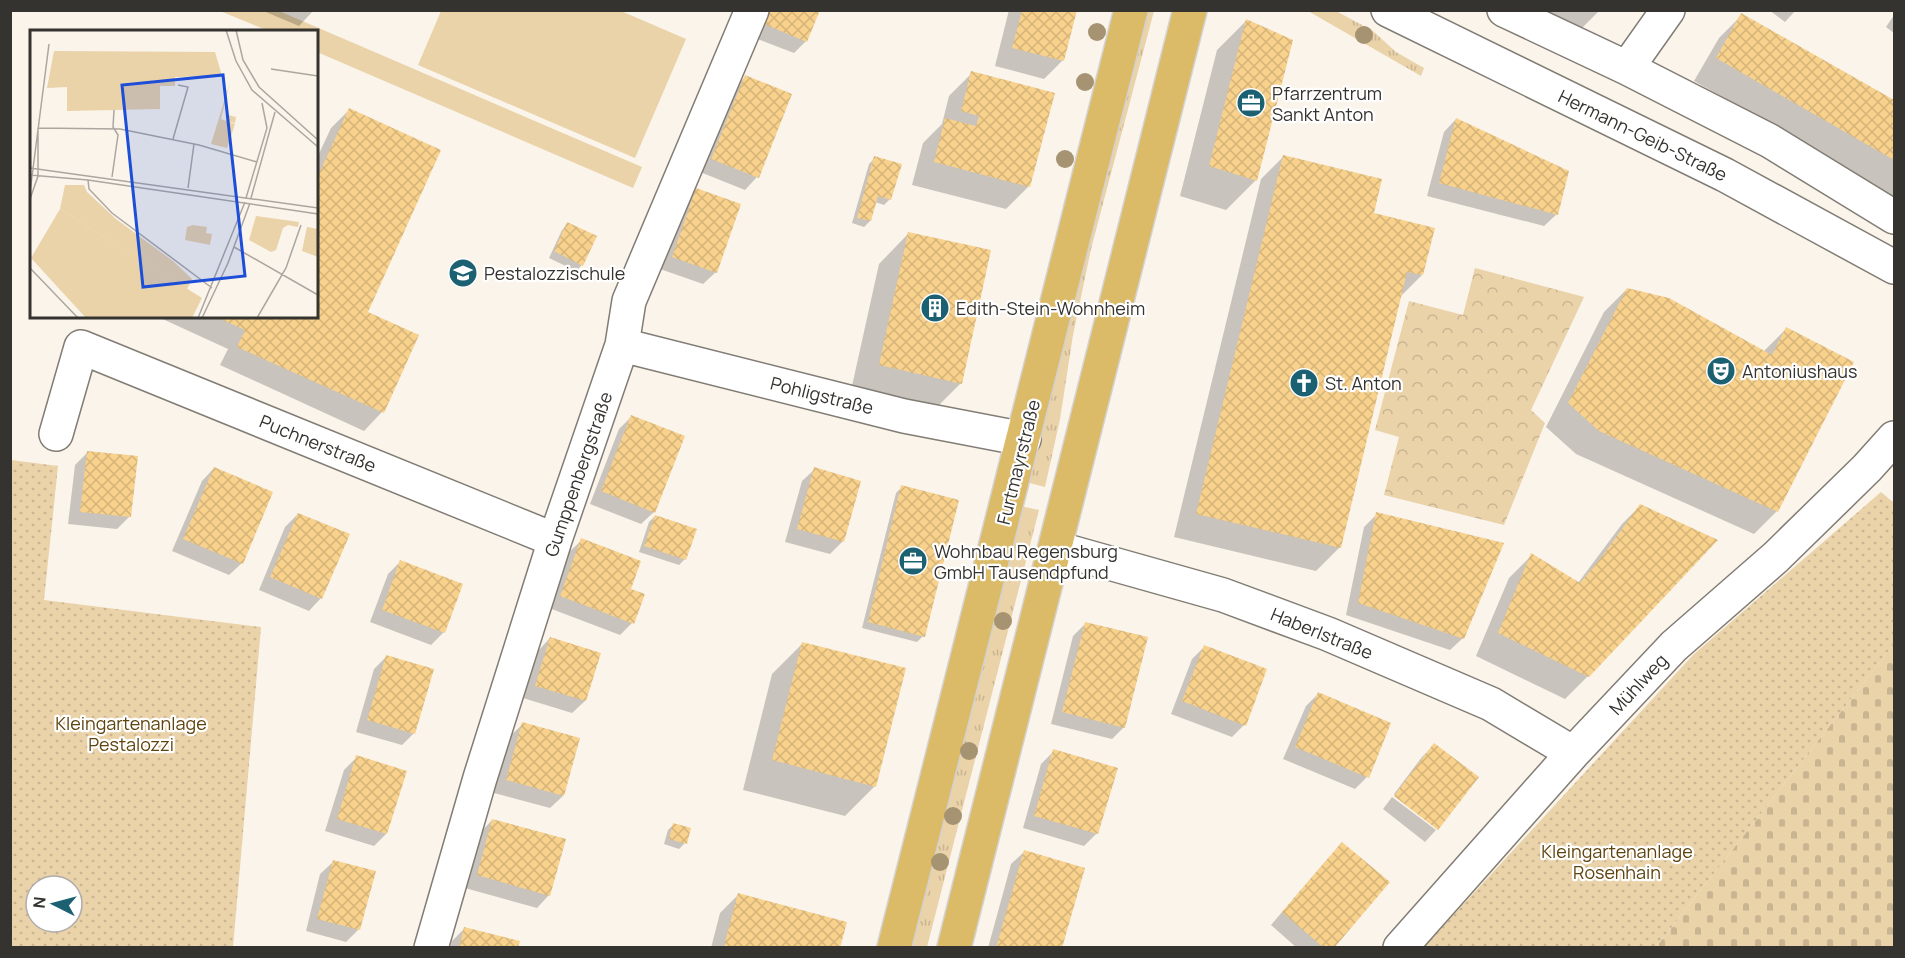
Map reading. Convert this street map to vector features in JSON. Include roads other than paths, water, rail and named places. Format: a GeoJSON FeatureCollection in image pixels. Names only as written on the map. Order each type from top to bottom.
{"type":"FeatureCollection","features":[{"type":"Feature","properties":{"kind":"main road","name":"Furtmayrstraße"},"geometry":{"type":"LineString","coordinates":[[894,948],[1131,10]]}},
{"type":"Feature","properties":{"kind":"main road"},"geometry":{"type":"LineString","coordinates":[[954,948],[1190,10]]}},
{"type":"Feature","properties":{"kind":"street","name":"Gumppenbergstraße"},"geometry":{"type":"LineString","coordinates":[[431,948],[480,778],[555,540],[622,345],[629,301],[752,10]]}},
{"type":"Feature","properties":{"kind":"street","name":"Hermann-Geib-Straße"},"geometry":{"type":"LineString","coordinates":[[1388,10],[1716,171],[1894,267]]}},
{"type":"Feature","properties":{"kind":"street"},"geometry":{"type":"LineString","coordinates":[[1504,10],[1627,68],[1770,141],[1894,217]]}},
{"type":"Feature","properties":{"kind":"street"},"geometry":{"type":"LineString","coordinates":[[1627,68],[1668,10]]}},
{"type":"Feature","properties":{"kind":"street","name":"Pohligstraße"},"geometry":{"type":"LineString","coordinates":[[622,345],[904,416],[1024,439]]}},
{"type":"Feature","properties":{"kind":"street","name":"Puchnerstraße"},"geometry":{"type":"LineString","coordinates":[[56,434],[81,347],[555,540]]}},
{"type":"Feature","properties":{"kind":"street","name":"Mühlweg"},"geometry":{"type":"LineString","coordinates":[[1400,948],[1574,753],[1674,646],[1776,557],[1868,468],[1894,438]]}},
{"type":"Feature","properties":{"kind":"street","name":"Haberlstraße"},"geometry":{"type":"LineString","coordinates":[[1056,548],[1223,595],[1329,634],[1491,704],[1574,753]]}},
{"type":"Feature","properties":{"kind":"place","name":"Pfarrzentrum Sankt Anton"},"geometry":{"type":"Point","coordinates":[1251,103]}},
{"type":"Feature","properties":{"kind":"place","name":"Pestalozzischule"},"geometry":{"type":"Point","coordinates":[463,273]}},
{"type":"Feature","properties":{"kind":"place","name":"Edith-Stein-Wohnheim"},"geometry":{"type":"Point","coordinates":[935,308]}},
{"type":"Feature","properties":{"kind":"place","name":"Antoniushaus"},"geometry":{"type":"Point","coordinates":[1721,371]}},
{"type":"Feature","properties":{"kind":"place","name":"St. Anton"},"geometry":{"type":"Point","coordinates":[1304,383]}},
{"type":"Feature","properties":{"kind":"place","name":"Wohnbau Regensburg GmbH Tausendpfund"},"geometry":{"type":"Point","coordinates":[913,561]}},
{"type":"Feature","properties":{"kind":"park label","name":"Kleingartenanlage Pestalozzi"},"geometry":{"type":"Point","coordinates":[131,733]}},
{"type":"Feature","properties":{"kind":"park label","name":"Kleingartenanlage Rosenhain"},"geometry":{"type":"Point","coordinates":[1617,861]}}]}
